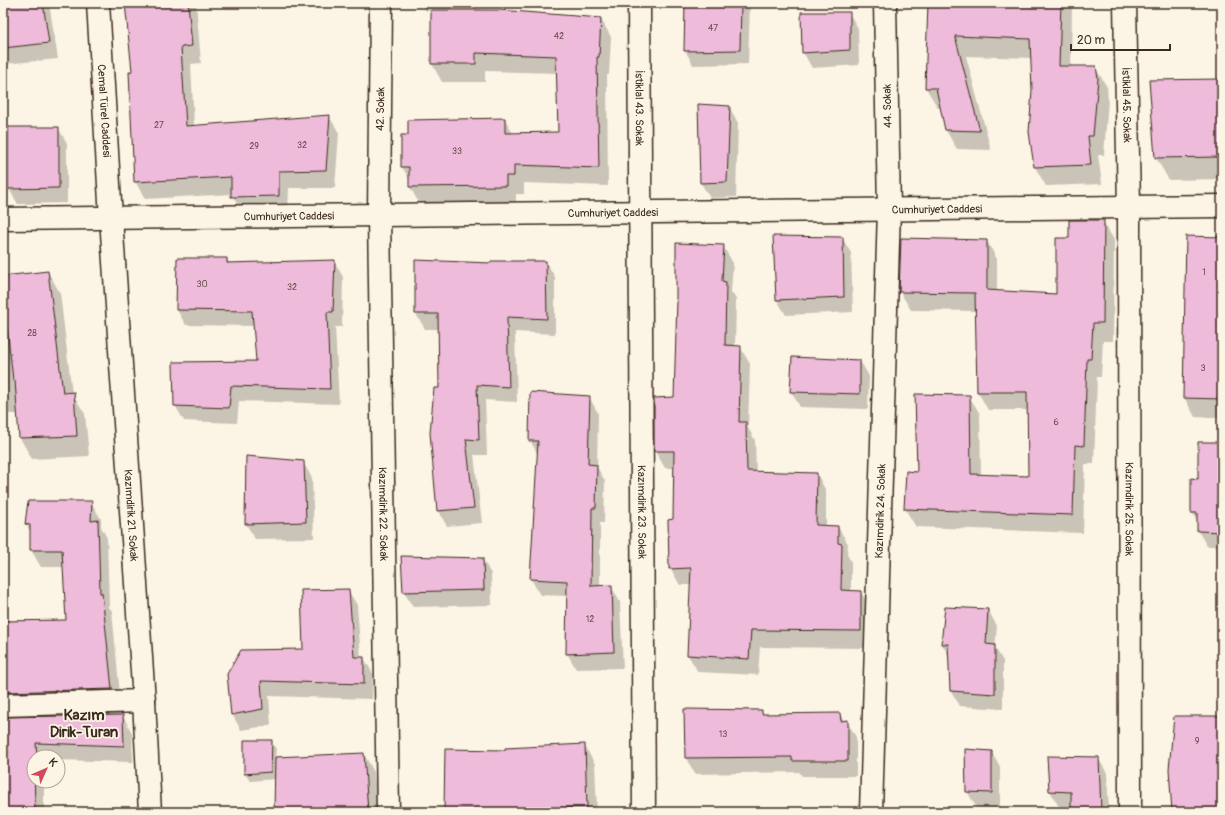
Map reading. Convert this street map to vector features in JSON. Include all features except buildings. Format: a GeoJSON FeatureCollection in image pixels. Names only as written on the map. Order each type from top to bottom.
{"type":"FeatureCollection","features":[{"type":"Feature","properties":{"kind":"street","name":"Cemal Türel Caddesi"},"geometry":{"type":"LineString","coordinates":[[98,3],[111,218]]}},
{"type":"Feature","properties":{"kind":"street","name":"42. Sokak"},"geometry":{"type":"LineString","coordinates":[[379,215],[381,3]]}},
{"type":"Feature","properties":{"kind":"street","name":"İstiklal 43. Sokak"},"geometry":{"type":"LineString","coordinates":[[639,3],[639,212]]}},
{"type":"Feature","properties":{"kind":"street","name":"44. Sokak"},"geometry":{"type":"LineString","coordinates":[[885,3],[889,209]]}},
{"type":"Feature","properties":{"kind":"street","name":"İstiklal 45. Sokak"},"geometry":{"type":"LineString","coordinates":[[1125,3],[1129,207]]}},
{"type":"Feature","properties":{"kind":"street","name":"Cumhuriyet Caddesi"},"geometry":{"type":"LineString","coordinates":[[3,219],[1222,206]]}},
{"type":"Feature","properties":{"kind":"street","name":"Kazımdirik 25. Sokak"},"geometry":{"type":"LineString","coordinates":[[1129,207],[1130,812]]}},
{"type":"Feature","properties":{"kind":"street","name":"Kazımdirik 24. Sokak"},"geometry":{"type":"LineString","coordinates":[[871,812],[889,209]]}},
{"type":"Feature","properties":{"kind":"street","name":"Kazımdirik 23. Sokak"},"geometry":{"type":"LineString","coordinates":[[639,212],[644,812]]}},
{"type":"Feature","properties":{"kind":"street","name":"Kazımdirik 22. Sokak"},"geometry":{"type":"LineString","coordinates":[[379,215],[388,812]]}},
{"type":"Feature","properties":{"kind":"street","name":"Kazımdirik 21. Sokak"},"geometry":{"type":"LineString","coordinates":[[111,218],[144,701],[150,812]]}},
{"type":"Feature","properties":{"kind":"street"},"geometry":{"type":"LineString","coordinates":[[3,705],[144,701]]}},
{"type":"Feature","properties":{"kind":"district","name":"Kazım Dirik-Turan"},"geometry":{"type":"Point","coordinates":[84,724]}}]}
